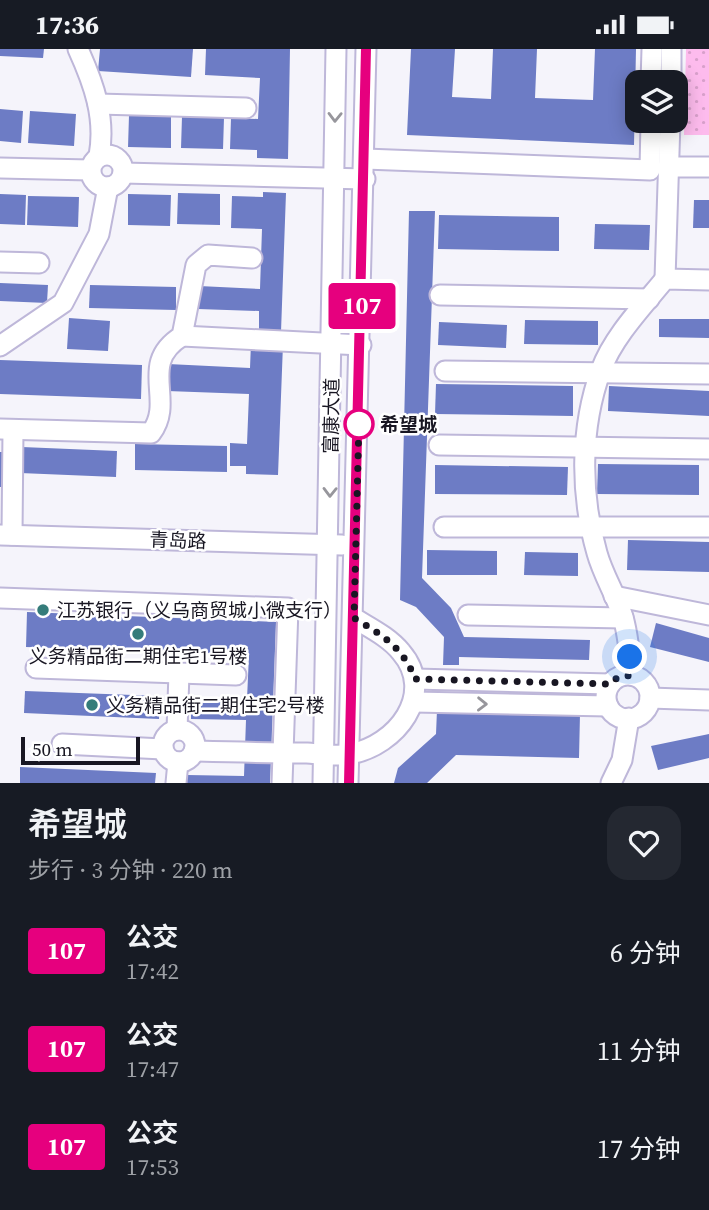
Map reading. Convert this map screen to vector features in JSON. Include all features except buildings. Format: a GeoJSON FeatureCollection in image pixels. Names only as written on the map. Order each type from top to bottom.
{"type":"FeatureCollection","features":[{"type":"Feature","properties":{"kind":"street"},"geometry":{"type":"LineString","coordinates":[[0,168],[95,163],[115,157],[122,165],[123,173],[118,183],[108,187],[97,185],[95,163],[103,127],[98,103],[78,49]]}},
{"type":"Feature","properties":{"kind":"street","name":"富康大道"},"geometry":{"type":"LineString","coordinates":[[323,783],[336,49]]}},
{"type":"Feature","properties":{"kind":"street","name":"富康大道"},"geometry":{"type":"LineString","coordinates":[[348,783],[361,345],[366,49]]}},
{"type":"Feature","properties":{"kind":"street"},"geometry":{"type":"LineString","coordinates":[[652,49],[652,70]]}},
{"type":"Feature","properties":{"kind":"street"},"geometry":{"type":"LineString","coordinates":[[671,49],[671,70]]}},
{"type":"Feature","properties":{"kind":"street"},"geometry":{"type":"LineString","coordinates":[[98,103],[246,108]]}},
{"type":"Feature","properties":{"kind":"street"},"geometry":{"type":"LineString","coordinates":[[365,159],[649,170],[651,133]]}},
{"type":"Feature","properties":{"kind":"street"},"geometry":{"type":"LineString","coordinates":[[631,675],[623,618],[597,554],[591,527],[586,494],[585,433],[600,373],[633,318],[666,279],[669,133]]}},
{"type":"Feature","properties":{"kind":"street"},"geometry":{"type":"LineString","coordinates":[[668,167],[709,167]]}},
{"type":"Feature","properties":{"kind":"street"},"geometry":{"type":"LineString","coordinates":[[123,173],[365,179]]}},
{"type":"Feature","properties":{"kind":"street"},"geometry":{"type":"LineString","coordinates":[[0,346],[53,312],[68,297],[99,234],[108,187]]}},
{"type":"Feature","properties":{"kind":"street"},"geometry":{"type":"LineString","coordinates":[[182,336],[190,282],[200,260],[208,255],[251,258]]}},
{"type":"Feature","properties":{"kind":"street"},"geometry":{"type":"LineString","coordinates":[[0,262],[39,263]]}},
{"type":"Feature","properties":{"kind":"street"},"geometry":{"type":"LineString","coordinates":[[666,279],[709,280]]}},
{"type":"Feature","properties":{"kind":"street"},"geometry":{"type":"LineString","coordinates":[[440,295],[649,299]]}},
{"type":"Feature","properties":{"kind":"street"},"geometry":{"type":"LineString","coordinates":[[3,539],[6,430],[151,433],[158,423],[160,357],[167,345],[182,336],[361,345]]}},
{"type":"Feature","properties":{"kind":"street"},"geometry":{"type":"LineString","coordinates":[[445,371],[709,375]]}},
{"type":"Feature","properties":{"kind":"street"},"geometry":{"type":"LineString","coordinates":[[439,445],[709,449]]}},
{"type":"Feature","properties":{"kind":"street"},"geometry":{"type":"LineString","coordinates":[[444,527],[709,527]]}},
{"type":"Feature","properties":{"kind":"street","name":"青岛路"},"geometry":{"type":"LineString","coordinates":[[3,539],[356,546]]}},
{"type":"Feature","properties":{"kind":"street"},"geometry":{"type":"LineString","coordinates":[[614,596],[709,615]]}},
{"type":"Feature","properties":{"kind":"street"},"geometry":{"type":"LineString","coordinates":[[0,598],[288,608],[282,783]]}},
{"type":"Feature","properties":{"kind":"street"},"geometry":{"type":"LineString","coordinates":[[468,615],[623,618]]}},
{"type":"Feature","properties":{"kind":"street"},"geometry":{"type":"LineString","coordinates":[[194,751],[349,754],[375,745],[390,736],[414,702],[415,679],[402,652],[384,636],[354,618]]}},
{"type":"Feature","properties":{"kind":"street"},"geometry":{"type":"LineString","coordinates":[[36,668],[236,675]]}},
{"type":"Feature","properties":{"kind":"street"},"geometry":{"type":"LineString","coordinates":[[177,730],[179,673]]}},
{"type":"Feature","properties":{"kind":"street"},"geometry":{"type":"LineString","coordinates":[[631,675],[647,686],[649,698],[641,714],[629,718],[615,715],[608,706],[606,696],[610,684],[617,678],[631,675]]}},
{"type":"Feature","properties":{"kind":"street"},"geometry":{"type":"LineString","coordinates":[[415,679],[610,684]]}},
{"type":"Feature","properties":{"kind":"street"},"geometry":{"type":"LineString","coordinates":[[649,698],[709,700]]}},
{"type":"Feature","properties":{"kind":"street"},"geometry":{"type":"LineString","coordinates":[[414,702],[608,706]]}},
{"type":"Feature","properties":{"kind":"street"},"geometry":{"type":"LineString","coordinates":[[611,783],[622,760],[629,718]]}},
{"type":"Feature","properties":{"kind":"street"},"geometry":{"type":"LineString","coordinates":[[177,730],[192,736],[194,751],[188,759],[178,762],[168,758],[163,749],[164,738],[177,730]]}},
{"type":"Feature","properties":{"kind":"street"},"geometry":{"type":"LineString","coordinates":[[62,744],[163,749]]}},
{"type":"Feature","properties":{"kind":"street"},"geometry":{"type":"LineString","coordinates":[[176,783],[178,762]]}},
{"type":"Feature","properties":{"kind":"shaded area"},"geometry":{"type":"Polygon","coordinates":[[[686,49],[709,49],[709,135],[684,135],[688,133],[688,70],[686,70],[686,49]]]}},
{"type":"Feature","properties":{"kind":"bus line","name":"107"},"geometry":{"type":"LineString","coordinates":[[349,783],[366,49]]}},
{"type":"Feature","properties":{"kind":"place","name":"希望城"},"geometry":{"type":"Point","coordinates":[359,424]}},
{"type":"Feature","properties":{"kind":"place","name":"江苏银行（义乌商贸城小微支行）"},"geometry":{"type":"Point","coordinates":[43,610]}},
{"type":"Feature","properties":{"kind":"place","name":"义务精品街二期住宅1号楼"},"geometry":{"type":"Point","coordinates":[138,634]}},
{"type":"Feature","properties":{"kind":"place","name":"义务精品街二期住宅2号楼"},"geometry":{"type":"Point","coordinates":[92,705]}},
{"type":"Feature","properties":{"kind":"route"},"geometry":{"type":"LineString","coordinates":[[359,424],[359,421],[354,618],[384,636],[402,652],[415,679],[610,684],[624,675],[631,675],[630,657]]}}]}
